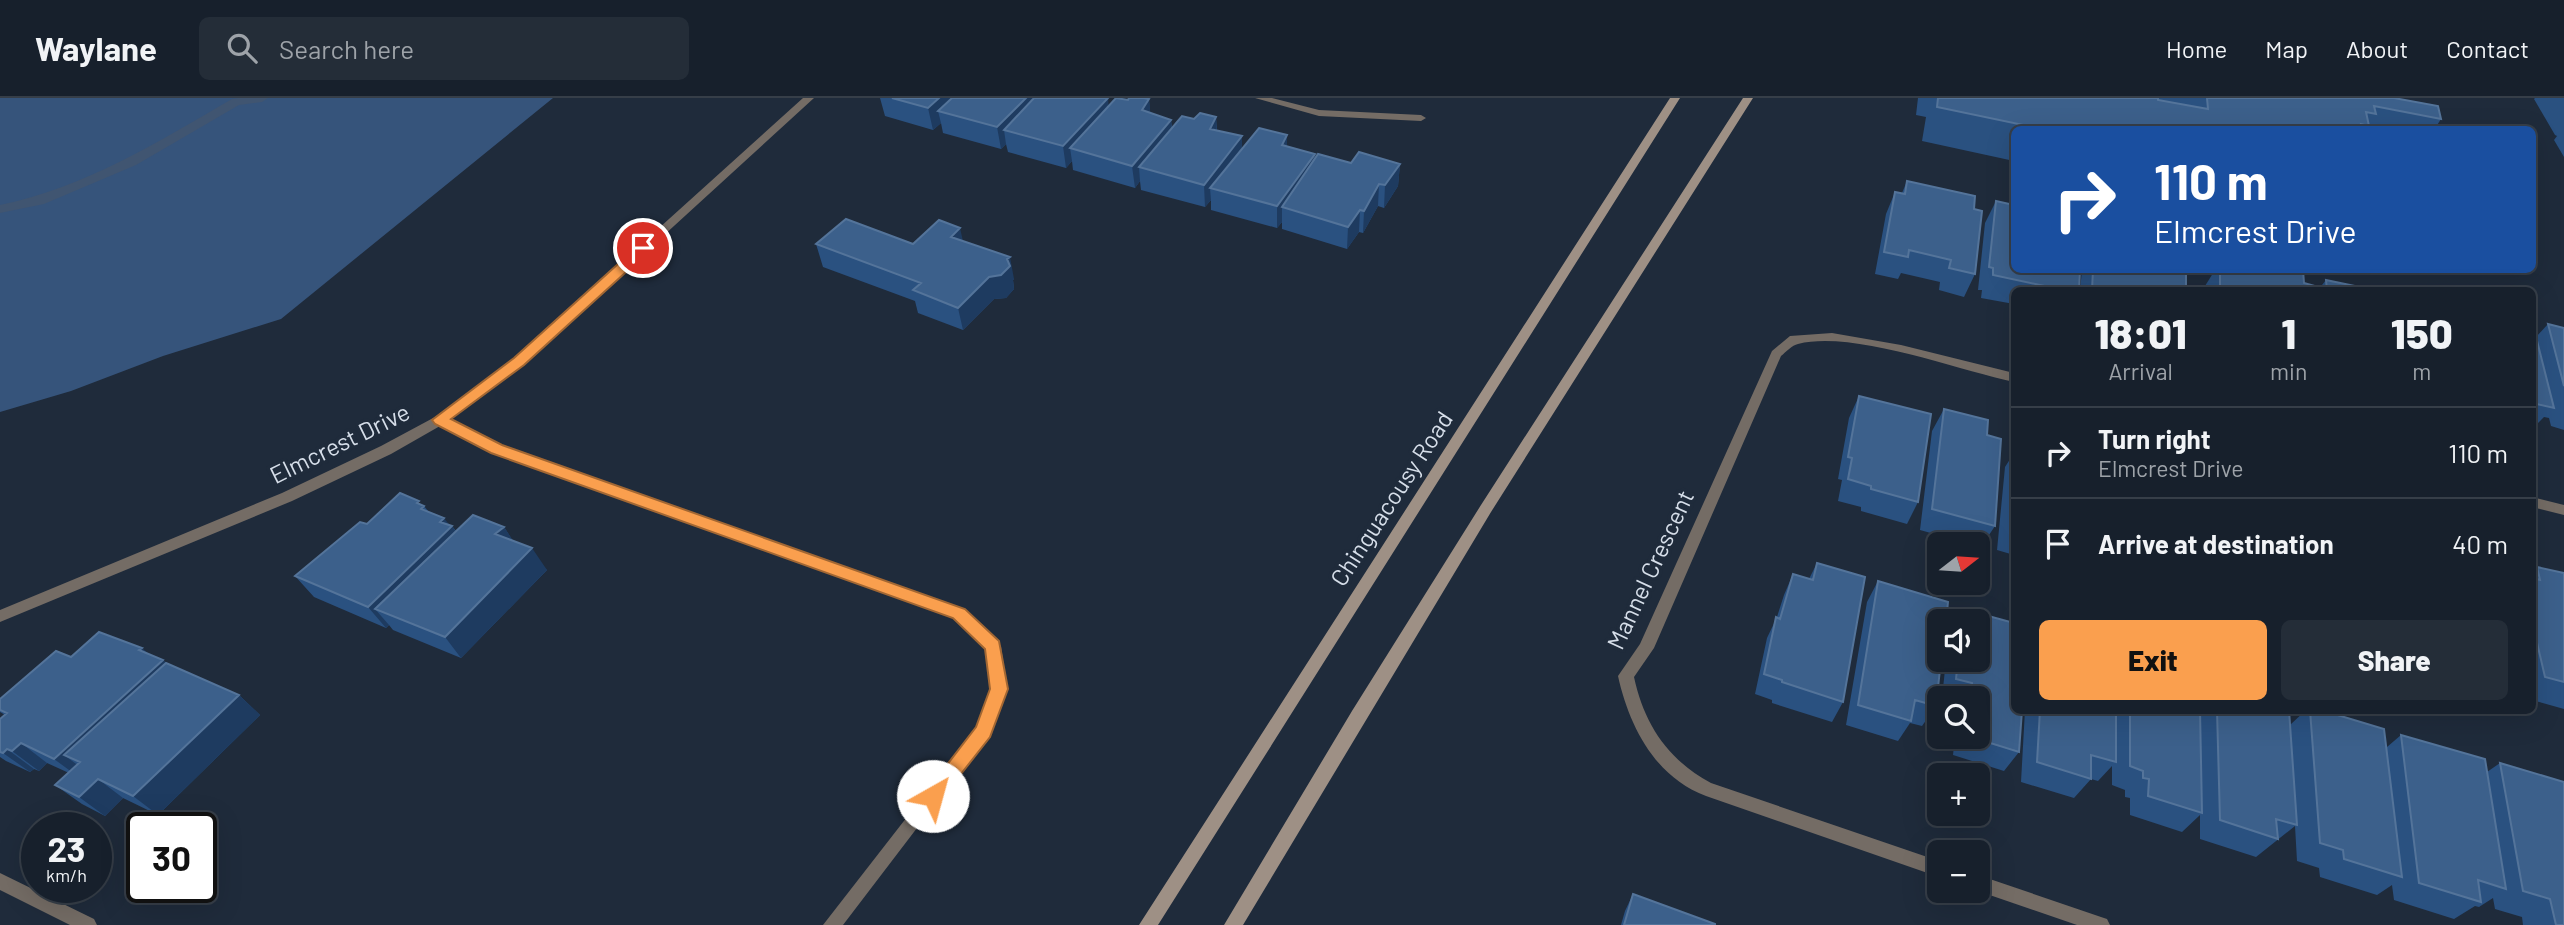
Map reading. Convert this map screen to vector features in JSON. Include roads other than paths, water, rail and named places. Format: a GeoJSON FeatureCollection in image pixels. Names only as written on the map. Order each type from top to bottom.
{"type":"FeatureCollection","features":[{"type":"Feature","properties":{"kind":"main road","name":"Chinguacousy Road"},"geometry":{"type":"LineString","coordinates":[[1148,925],[1675,98]]}},
{"type":"Feature","properties":{"kind":"main road"},"geometry":{"type":"LineString","coordinates":[[1233,925],[1355,718],[1632,275],[1748,98]]}},
{"type":"Feature","properties":{"kind":"street","name":"Elmcrest Drive"},"geometry":{"type":"LineString","coordinates":[[0,616],[287,496],[386,450],[440,420],[519,361],[809,98]]}},
{"type":"Feature","properties":{"kind":"street"},"geometry":{"type":"LineString","coordinates":[[1260,98],[1319,113],[1421,118]]}},
{"type":"Feature","properties":{"kind":"street","name":"Mannel Crescent"},"geometry":{"type":"LineString","coordinates":[[1927,865],[1706,789],[1677,771],[1653,743],[1630,699],[1626,676],[1646,648],[1776,354],[1794,339],[1810,341],[1829,337],[1871,344],[2011,377]]}},
{"type":"Feature","properties":{"kind":"street"},"geometry":{"type":"LineString","coordinates":[[440,420],[496,449],[959,614],[993,646],[999,689],[983,731],[832,925]]}},
{"type":"Feature","properties":{"kind":"street"},"geometry":{"type":"LineString","coordinates":[[2536,503],[2564,510]]}},
{"type":"Feature","properties":{"kind":"street"},"geometry":{"type":"LineString","coordinates":[[0,881],[88,925]]}},
{"type":"Feature","properties":{"kind":"street"},"geometry":{"type":"LineString","coordinates":[[1990,887],[2101,925]]}},
{"type":"Feature","properties":{"kind":"waterway"},"geometry":{"type":"LineString","coordinates":[[0,209],[39,201],[132,162],[236,102],[262,98]]}}]}
